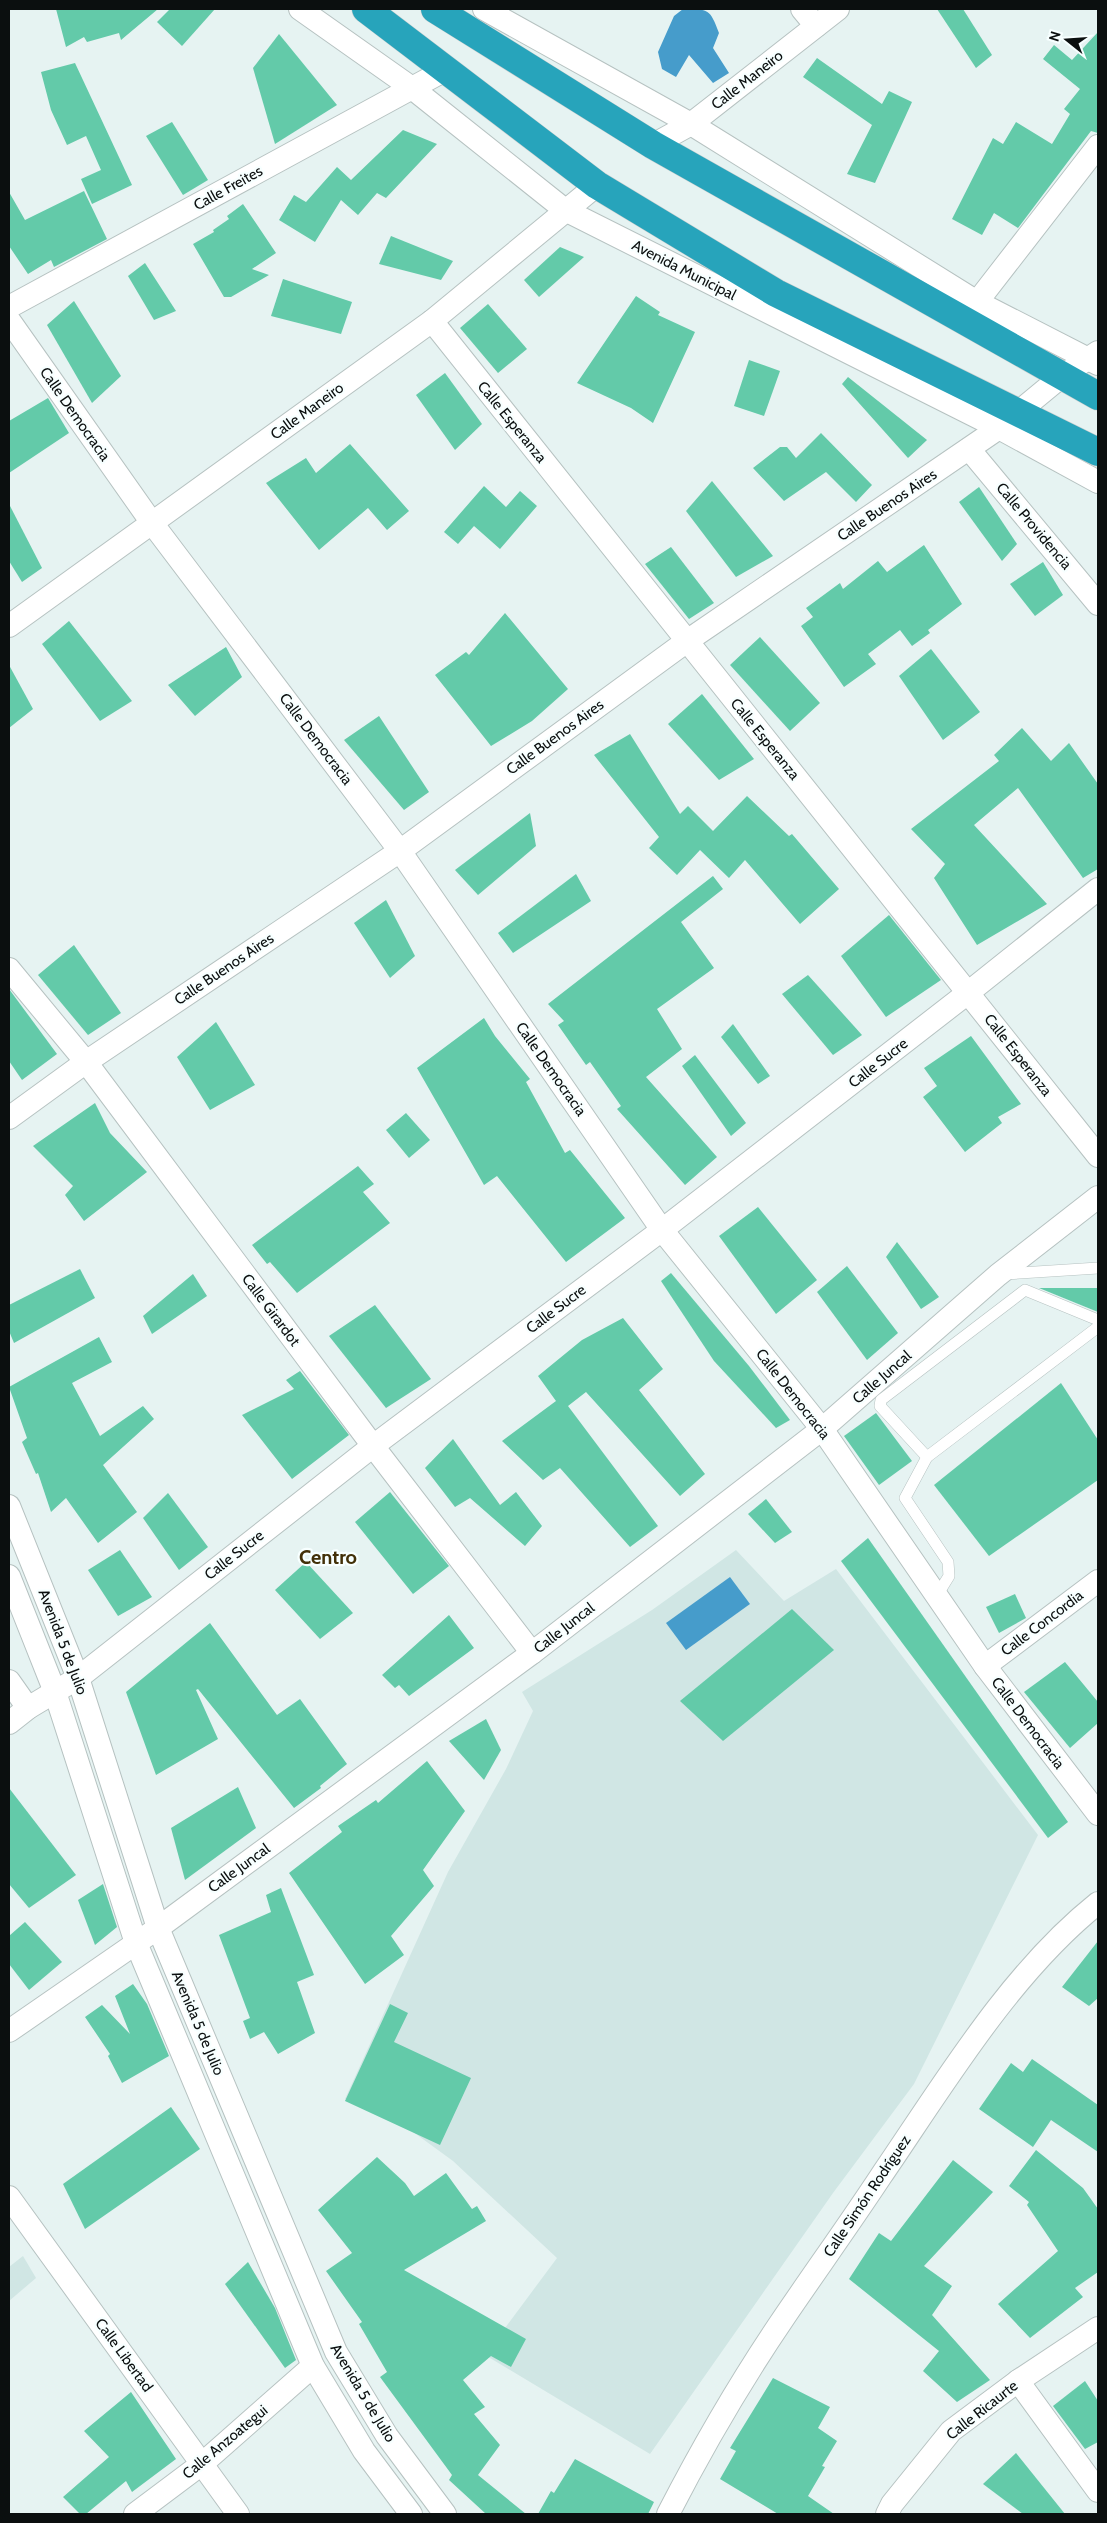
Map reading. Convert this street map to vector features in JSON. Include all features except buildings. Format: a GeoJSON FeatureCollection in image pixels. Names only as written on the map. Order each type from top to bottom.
{"type":"FeatureCollection","features":[{"type":"Feature","properties":{"kind":"highway","name":"Avenida Municipal"},"geometry":{"type":"LineString","coordinates":[[366,9],[597,185],[776,293],[1008,420],[1098,452]]}},
{"type":"Feature","properties":{"kind":"highway"},"geometry":{"type":"LineString","coordinates":[[441,11],[653,145],[1098,396]]}},
{"type":"Feature","properties":{"kind":"street","name":"Avenida Municipal"},"geometry":{"type":"LineString","coordinates":[[300,9],[412,88],[565,210],[1008,420],[1098,482]]}},
{"type":"Feature","properties":{"kind":"street"},"geometry":{"type":"LineString","coordinates":[[484,9],[691,124],[977,302],[1095,358]]}},
{"type":"Feature","properties":{"kind":"street"},"geometry":{"type":"LineString","coordinates":[[802,9],[816,26]]}},
{"type":"Feature","properties":{"kind":"street","name":"Calle Maneiro"},"geometry":{"type":"LineString","coordinates":[[653,145],[691,124],[838,9]]}},
{"type":"Feature","properties":{"kind":"street","name":"Calle Freites"},"geometry":{"type":"LineString","coordinates":[[9,307],[447,69]]}},
{"type":"Feature","properties":{"kind":"street"},"geometry":{"type":"LineString","coordinates":[[977,302],[1098,146]]}},
{"type":"Feature","properties":{"kind":"street","name":"Calle Maneiro"},"geometry":{"type":"LineString","coordinates":[[9,626],[432,322],[597,185]]}},
{"type":"Feature","properties":{"kind":"street","name":"Calle Democracia"},"geometry":{"type":"LineString","coordinates":[[9,320],[152,523],[400,850],[662,1230],[822,1429],[936,1598],[985,1666],[1098,1814]]}},
{"type":"Feature","properties":{"kind":"street","name":"Calle Esperanza"},"geometry":{"type":"LineString","coordinates":[[432,322],[969,992],[1098,1156]]}},
{"type":"Feature","properties":{"kind":"street","name":"Calle Buenos Aires"},"geometry":{"type":"LineString","coordinates":[[9,1118],[86,1062],[400,850],[687,641],[969,449],[1062,376],[1095,358]]}},
{"type":"Feature","properties":{"kind":"street","name":"Calle Providencia"},"geometry":{"type":"LineString","coordinates":[[969,449],[1098,604]]}},
{"type":"Feature","properties":{"kind":"street","name":"Calle Sucre"},"geometry":{"type":"LineString","coordinates":[[9,1723],[28,1708],[78,1678],[373,1446],[662,1230],[969,992],[1098,888]]}},
{"type":"Feature","properties":{"kind":"street","name":"Calle Girardot"},"geometry":{"type":"LineString","coordinates":[[9,969],[86,1062],[373,1446],[532,1653]]}},
{"type":"Feature","properties":{"kind":"street","name":"Calle Juncal"},"geometry":{"type":"LineString","coordinates":[[9,2031],[158,1928],[532,1653],[822,1429],[998,1275],[1098,1197]]}},
{"type":"Feature","properties":{"kind":"street","name":"Avenida 5 de Julio"},"geometry":{"type":"LineString","coordinates":[[9,1506],[78,1678],[158,1928],[336,2352],[387,2436],[445,2514]]}},
{"type":"Feature","properties":{"kind":"street","name":"Avenida 5 de Julio"},"geometry":{"type":"LineString","coordinates":[[9,1576],[55,1692],[136,1943],[314,2366],[364,2451],[411,2514]]}},
{"type":"Feature","properties":{"kind":"street","name":"Calle Concordia"},"geometry":{"type":"LineString","coordinates":[[985,1666],[1098,1581]]}},
{"type":"Feature","properties":{"kind":"street"},"geometry":{"type":"LineString","coordinates":[[9,1681],[28,1708]]}},
{"type":"Feature","properties":{"kind":"street","name":"Calle Simón Rodríguez"},"geometry":{"type":"LineString","coordinates":[[668,2514],[699,2456],[784,2318],[881,2177],[953,2067],[1035,1962],[1098,1902]]}},
{"type":"Feature","properties":{"kind":"street","name":"Calle Libertad"},"geometry":{"type":"LineString","coordinates":[[9,2197],[238,2514]]}},
{"type":"Feature","properties":{"kind":"street","name":"Calle Ricaurte"},"geometry":{"type":"LineString","coordinates":[[887,2514],[892,2504],[951,2431],[1018,2381],[1098,2328]]}},
{"type":"Feature","properties":{"kind":"street","name":"Calle Anzoategui"},"geometry":{"type":"LineString","coordinates":[[135,2514],[203,2463],[314,2366]]}},
{"type":"Feature","properties":{"kind":"street"},"geometry":{"type":"LineString","coordinates":[[1018,2381],[1098,2491]]}},
{"type":"Feature","properties":{"kind":"lane"},"geometry":{"type":"LineString","coordinates":[[998,1275],[1098,1268]]}},
{"type":"Feature","properties":{"kind":"lane"},"geometry":{"type":"LineString","coordinates":[[927,1457],[880,1406],[881,1400],[1025,1290],[1098,1320]]}},
{"type":"Feature","properties":{"kind":"lane"},"geometry":{"type":"LineString","coordinates":[[936,1598],[949,1576],[948,1562],[905,1498],[927,1457],[1098,1327]]}},
{"type":"Feature","properties":{"kind":"shaded area"},"geometry":{"type":"Polygon","coordinates":[[[736,1550],[784,1601],[836,1569],[1038,1835],[914,2084],[833,2193],[650,2454],[485,2355],[557,2258],[453,2161],[372,2102],[345,2099],[448,1872],[506,1769],[533,1711],[522,1692],[652,1610],[736,1550]]]}},
{"type":"Feature","properties":{"kind":"shaded area"},"geometry":{"type":"Polygon","coordinates":[[[23,2256],[36,2278],[9,2301],[9,2267],[23,2256]]]}},
{"type":"Feature","properties":{"kind":"water"},"geometry":{"type":"Polygon","coordinates":[[[683,9],[703,10],[711,15],[716,25],[719,33],[713,48],[729,73],[713,83],[689,55],[676,77],[662,69],[658,52],[674,16],[683,9]]]}},
{"type":"Feature","properties":{"kind":"water"},"geometry":{"type":"Polygon","coordinates":[[[730,1577],[750,1604],[686,1650],[666,1623],[730,1577]]]}},
{"type":"Feature","properties":{"kind":"district","name":"Centro"},"geometry":{"type":"Point","coordinates":[328,1557]}}]}
